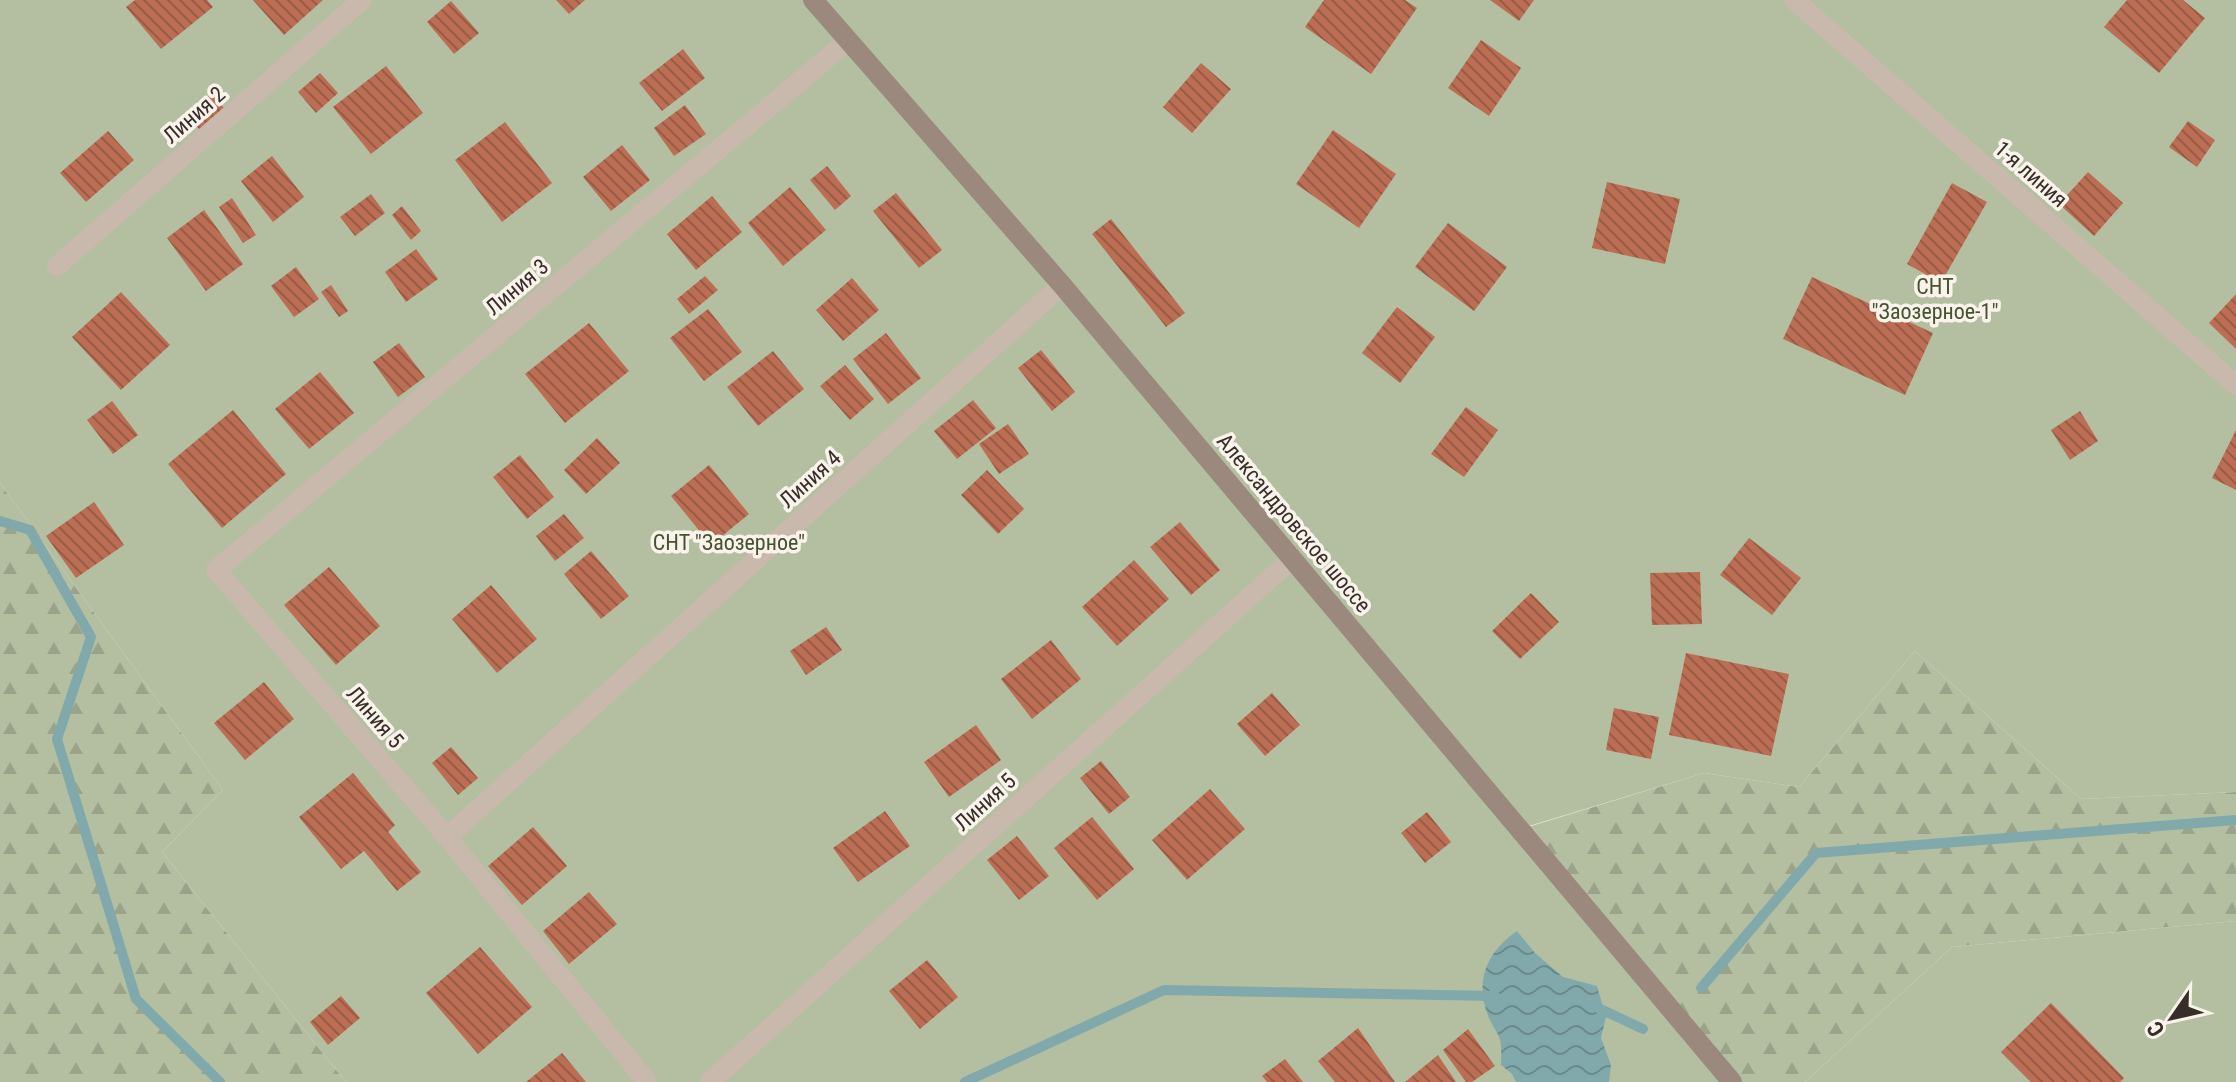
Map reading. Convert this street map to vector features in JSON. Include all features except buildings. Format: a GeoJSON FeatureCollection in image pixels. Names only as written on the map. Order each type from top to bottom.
{"type":"FeatureCollection","features":[{"type":"Feature","properties":{"kind":"street","name":"Линия 2"},"geometry":{"type":"LineString","coordinates":[[57,266],[362,0]]}},
{"type":"Feature","properties":{"kind":"street","name":"Александровское шоссе"},"geometry":{"type":"LineString","coordinates":[[813,0],[1062,285],[1732,1082]]}},
{"type":"Feature","properties":{"kind":"street","name":"1-я линия"},"geometry":{"type":"LineString","coordinates":[[1794,0],[2236,385]]}},
{"type":"Feature","properties":{"kind":"street","name":"Линия 3"},"geometry":{"type":"LineString","coordinates":[[216,570],[849,40]]}},
{"type":"Feature","properties":{"kind":"street","name":"Линия 4"},"geometry":{"type":"LineString","coordinates":[[447,837],[1062,285]]}},
{"type":"Feature","properties":{"kind":"street","name":"Линия 5"},"geometry":{"type":"LineString","coordinates":[[710,1082],[1293,558]]}},
{"type":"Feature","properties":{"kind":"street","name":"Линия 5"},"geometry":{"type":"LineString","coordinates":[[216,570],[447,837],[647,1082]]}},
{"type":"Feature","properties":{"kind":"green space","name":"СНТ \"Заозерное\""},"geometry":{"type":"Polygon","coordinates":[[[0,0],[2236,0],[2236,792],[2081,799],[1915,651],[1799,787],[1704,773],[1519,829],[1732,1082],[346,1082],[162,852],[223,790],[0,483],[0,0]]]}},
{"type":"Feature","properties":{"kind":"green space"},"geometry":{"type":"Polygon","coordinates":[[[0,483],[223,790],[162,852],[346,1082],[0,1082],[0,483]]]}},
{"type":"Feature","properties":{"kind":"green space"},"geometry":{"type":"Polygon","coordinates":[[[1915,651],[2081,799],[2236,792],[2236,921],[1952,947],[1805,1082],[1732,1082],[1518,830],[1704,773],[1799,787],[1915,651]]]}},
{"type":"Feature","properties":{"kind":"green space"},"geometry":{"type":"Polygon","coordinates":[[[2236,921],[2236,1082],[1805,1082],[1952,947],[2236,921]]]}},
{"type":"Feature","properties":{"kind":"water"},"geometry":{"type":"Polygon","coordinates":[[[1517,931],[1535,953],[1563,977],[1597,986],[1606,1017],[1601,1038],[1611,1065],[1609,1082],[1516,1082],[1501,1065],[1500,1040],[1485,1005],[1483,981],[1497,949],[1517,931]]]}},
{"type":"Feature","properties":{"kind":"waterway"},"geometry":{"type":"LineString","coordinates":[[0,521],[30,530],[91,637],[57,739],[136,999],[220,1082]]}},
{"type":"Feature","properties":{"kind":"waterway"},"geometry":{"type":"LineString","coordinates":[[1701,988],[1816,853],[2236,820]]}},
{"type":"Feature","properties":{"kind":"waterway"},"geometry":{"type":"LineString","coordinates":[[965,1082],[1164,990],[1495,996]]}},
{"type":"Feature","properties":{"kind":"waterway"},"geometry":{"type":"LineString","coordinates":[[1594,1006],[1643,1029]]}},
{"type":"Feature","properties":{"kind":"park label","name":"СНТ \"Заозерное-1\""},"geometry":{"type":"Point","coordinates":[1935,298]}}]}
